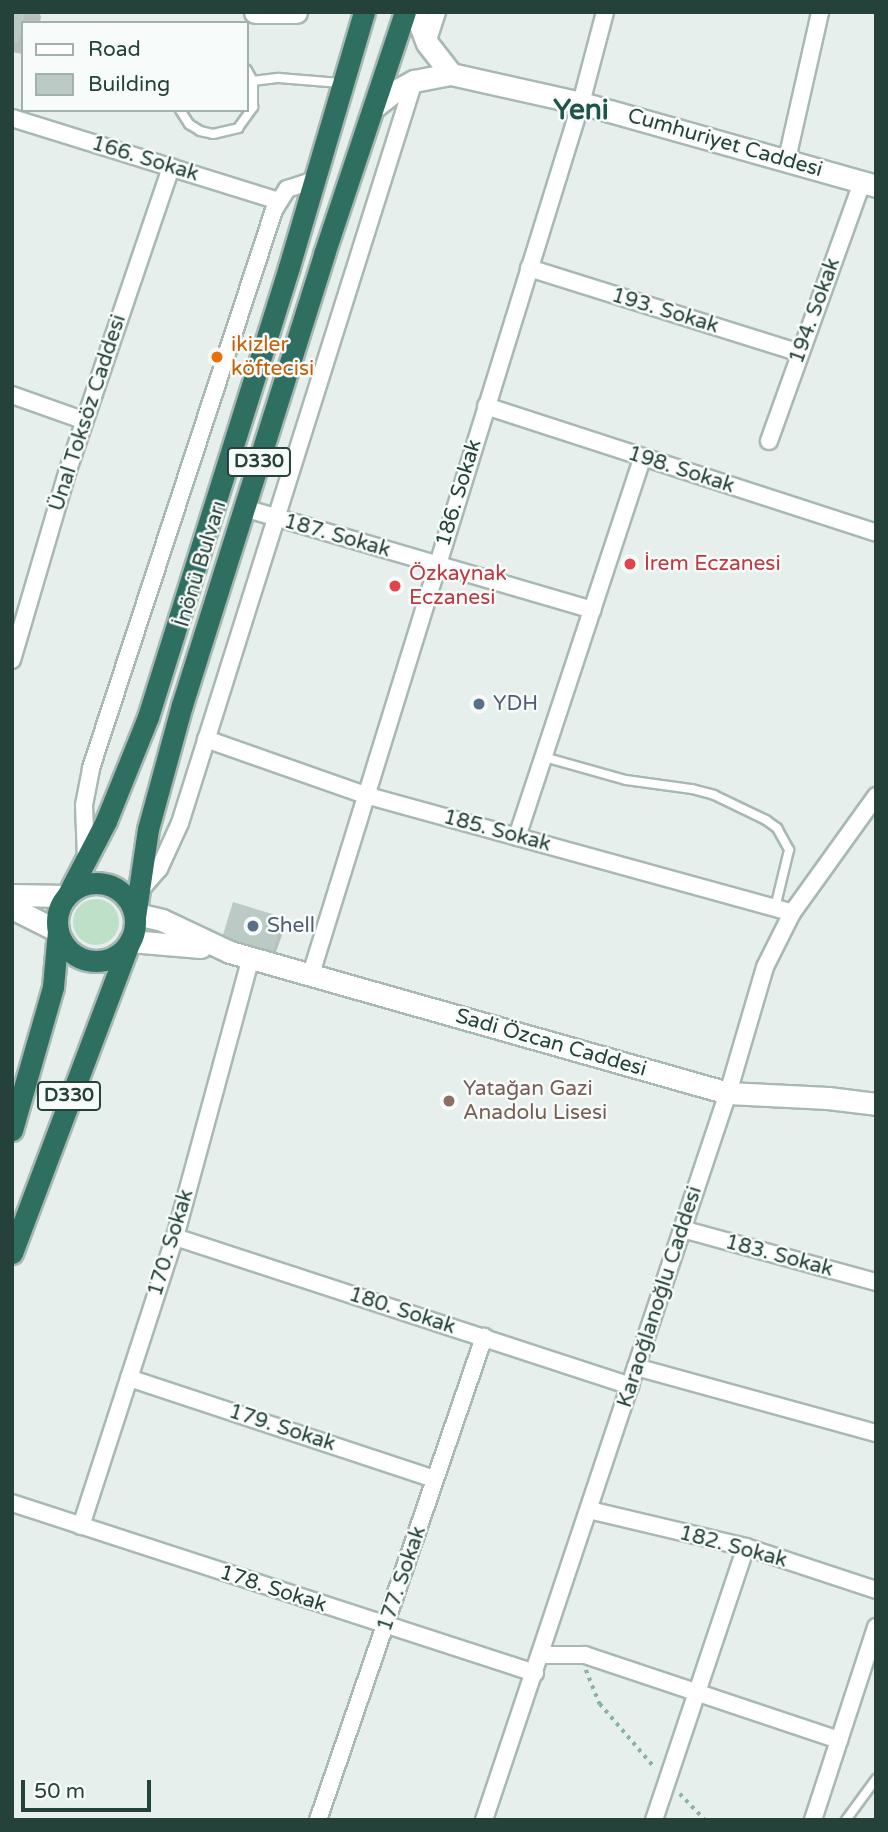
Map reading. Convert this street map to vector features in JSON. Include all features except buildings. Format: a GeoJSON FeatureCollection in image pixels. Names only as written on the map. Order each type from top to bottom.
{"type":"FeatureCollection","features":[{"type":"Feature","properties":{"kind":"highway","name":"İnönü Bulvarı"},"geometry":{"type":"LineString","coordinates":[[67,896],[121,787],[148,717],[364,12]]}},
{"type":"Feature","properties":{"kind":"highway","name":"İnönü Bulvarı"},"geometry":{"type":"LineString","coordinates":[[135,917],[148,829],[170,746],[405,12]]}},
{"type":"Feature","properties":{"kind":"highway"},"geometry":{"type":"LineString","coordinates":[[101,884],[124,895],[135,917],[130,941],[114,957],[91,961],[70,951],[58,932],[57,919],[67,896],[77,888],[101,884]]}},
{"type":"Feature","properties":{"kind":"highway","name":"D330"},"geometry":{"type":"LineString","coordinates":[[12,1130],[52,987],[58,932]]}},
{"type":"Feature","properties":{"kind":"highway","name":"D330"},"geometry":{"type":"LineString","coordinates":[[12,1253],[130,941]]}},
{"type":"Feature","properties":{"kind":"street"},"geometry":{"type":"LineString","coordinates":[[255,12],[296,12]]}},
{"type":"Feature","properties":{"kind":"street"},"geometry":{"type":"LineString","coordinates":[[415,12],[427,43],[451,74]]}},
{"type":"Feature","properties":{"kind":"street"},"geometry":{"type":"LineString","coordinates":[[427,43],[437,12]]}},
{"type":"Feature","properties":{"kind":"street","name":"186. Sokak"},"geometry":{"type":"LineString","coordinates":[[311,974],[580,103],[605,12]]}},
{"type":"Feature","properties":{"kind":"street"},"geometry":{"type":"LineString","coordinates":[[787,159],[820,12]]}},
{"type":"Feature","properties":{"kind":"street","name":"Cumhuriyet Caddesi"},"geometry":{"type":"LineString","coordinates":[[373,108],[414,81],[451,74],[580,103],[869,184]]}},
{"type":"Feature","properties":{"kind":"street"},"geometry":{"type":"LineString","coordinates":[[137,894],[166,857],[206,739],[414,81]]}},
{"type":"Feature","properties":{"kind":"street","name":"166. Sokak"},"geometry":{"type":"LineString","coordinates":[[12,118],[278,201]]}},
{"type":"Feature","properties":{"kind":"street","name":"Ünal Toksöz Caddesi"},"geometry":{"type":"LineString","coordinates":[[12,660],[45,544],[171,167]]}},
{"type":"Feature","properties":{"kind":"street"},"geometry":{"type":"LineString","coordinates":[[278,201],[292,186],[314,180]]}},
{"type":"Feature","properties":{"kind":"street","name":"194. Sokak"},"geometry":{"type":"LineString","coordinates":[[769,441],[800,353],[869,184]]}},
{"type":"Feature","properties":{"kind":"street","name":"İnönü Bulvarı"},"geometry":{"type":"LineString","coordinates":[[86,862],[84,805],[91,768],[278,201]]}},
{"type":"Feature","properties":{"kind":"street","name":"193. Sokak"},"geometry":{"type":"LineString","coordinates":[[529,268],[800,353]]}},
{"type":"Feature","properties":{"kind":"street"},"geometry":{"type":"LineString","coordinates":[[12,395],[85,421]]}},
{"type":"Feature","properties":{"kind":"street","name":"198. Sokak"},"geometry":{"type":"LineString","coordinates":[[486,406],[876,533]]}},
{"type":"Feature","properties":{"kind":"street"},"geometry":{"type":"LineString","coordinates":[[517,837],[642,458]]}},
{"type":"Feature","properties":{"kind":"street","name":"187. Sokak"},"geometry":{"type":"LineString","coordinates":[[244,508],[592,610]]}},
{"type":"Feature","properties":{"kind":"street","name":"185. Sokak"},"geometry":{"type":"LineString","coordinates":[[206,739],[365,795],[792,913]]}},
{"type":"Feature","properties":{"kind":"street","name":"Karaoğlanoğlu Caddesi"},"geometry":{"type":"LineString","coordinates":[[484,1820],[727,1093],[765,967],[792,913],[876,796]]}},
{"type":"Feature","properties":{"kind":"street"},"geometry":{"type":"LineString","coordinates":[[12,895],[67,896]]}},
{"type":"Feature","properties":{"kind":"street"},"geometry":{"type":"LineString","coordinates":[[12,908],[58,932]]}},
{"type":"Feature","properties":{"kind":"street","name":"Sadi Özcan Caddesi"},"geometry":{"type":"LineString","coordinates":[[135,917],[153,917],[230,952]]}},
{"type":"Feature","properties":{"kind":"street","name":"Sadi Özcan Caddesi"},"geometry":{"type":"LineString","coordinates":[[130,941],[167,942],[230,952],[727,1093],[874,1100]]}},
{"type":"Feature","properties":{"kind":"street","name":"170. Sokak"},"geometry":{"type":"LineString","coordinates":[[81,1526],[174,1237],[251,958]]}},
{"type":"Feature","properties":{"kind":"street","name":"183. Sokak"},"geometry":{"type":"LineString","coordinates":[[682,1229],[876,1282]]}},
{"type":"Feature","properties":{"kind":"street","name":"180. Sokak"},"geometry":{"type":"LineString","coordinates":[[174,1237],[630,1386]]}},
{"type":"Feature","properties":{"kind":"street","name":"177. Sokak"},"geometry":{"type":"LineString","coordinates":[[318,1820],[484,1338]]}},
{"type":"Feature","properties":{"kind":"street"},"geometry":{"type":"LineString","coordinates":[[636,1367],[876,1433]]}},
{"type":"Feature","properties":{"kind":"street","name":"179. Sokak"},"geometry":{"type":"LineString","coordinates":[[129,1378],[435,1479]]}},
{"type":"Feature","properties":{"kind":"street","name":"178. Sokak"},"geometry":{"type":"LineString","coordinates":[[12,1503],[535,1672]]}},
{"type":"Feature","properties":{"kind":"street","name":"182. Sokak"},"geometry":{"type":"LineString","coordinates":[[589,1510],[746,1547],[876,1590]]}},
{"type":"Feature","properties":{"kind":"street"},"geometry":{"type":"LineString","coordinates":[[654,1820],[746,1547]]}},
{"type":"Feature","properties":{"kind":"street"},"geometry":{"type":"LineString","coordinates":[[813,1820],[876,1627]]}},
{"type":"Feature","properties":{"kind":"street"},"geometry":{"type":"LineString","coordinates":[[540,1655],[585,1655],[839,1740]]}},
{"type":"Feature","properties":{"kind":"lane"},"geometry":{"type":"LineString","coordinates":[[181,112],[189,124],[200,131],[226,133],[238,128],[253,107],[253,81],[248,72]]}},
{"type":"Feature","properties":{"kind":"lane"},"geometry":{"type":"LineString","coordinates":[[253,81],[289,78],[341,84]]}},
{"type":"Feature","properties":{"kind":"lane"},"geometry":{"type":"LineString","coordinates":[[544,757],[626,780],[692,789],[726,800],[766,820],[776,828],[789,850],[775,908]]}},
{"type":"Feature","properties":{"kind":"lane"},"geometry":{"type":"LineString","coordinates":[[846,1820],[876,1779]]}},
{"type":"Feature","properties":{"kind":"path"},"geometry":{"type":"LineString","coordinates":[[585,1655],[589,1683],[600,1704],[705,1820]]}},
{"type":"Feature","properties":{"kind":"green space"},"geometry":{"type":"Polygon","coordinates":[[[96,899],[112,906],[119,922],[112,938],[96,945],[80,938],[73,922],[80,906],[96,899]]]}},
{"type":"Feature","properties":{"kind":"place","name":"ikizler köftecisi"},"geometry":{"type":"Point","coordinates":[217,357]}},
{"type":"Feature","properties":{"kind":"place","name":"İrem Eczanesi"},"geometry":{"type":"Point","coordinates":[630,564]}},
{"type":"Feature","properties":{"kind":"place","name":"Özkaynak Eczanesi"},"geometry":{"type":"Point","coordinates":[395,586]}},
{"type":"Feature","properties":{"kind":"place","name":"YDH"},"geometry":{"type":"Point","coordinates":[479,704]}},
{"type":"Feature","properties":{"kind":"place","name":"Shell"},"geometry":{"type":"Point","coordinates":[253,926]}},
{"type":"Feature","properties":{"kind":"place","name":"Yatağan Gazi Anadolu Lisesi"},"geometry":{"type":"Point","coordinates":[449,1101]}},
{"type":"Feature","properties":{"kind":"district","name":"Yeni"},"geometry":{"type":"Point","coordinates":[581,110]}}]}
